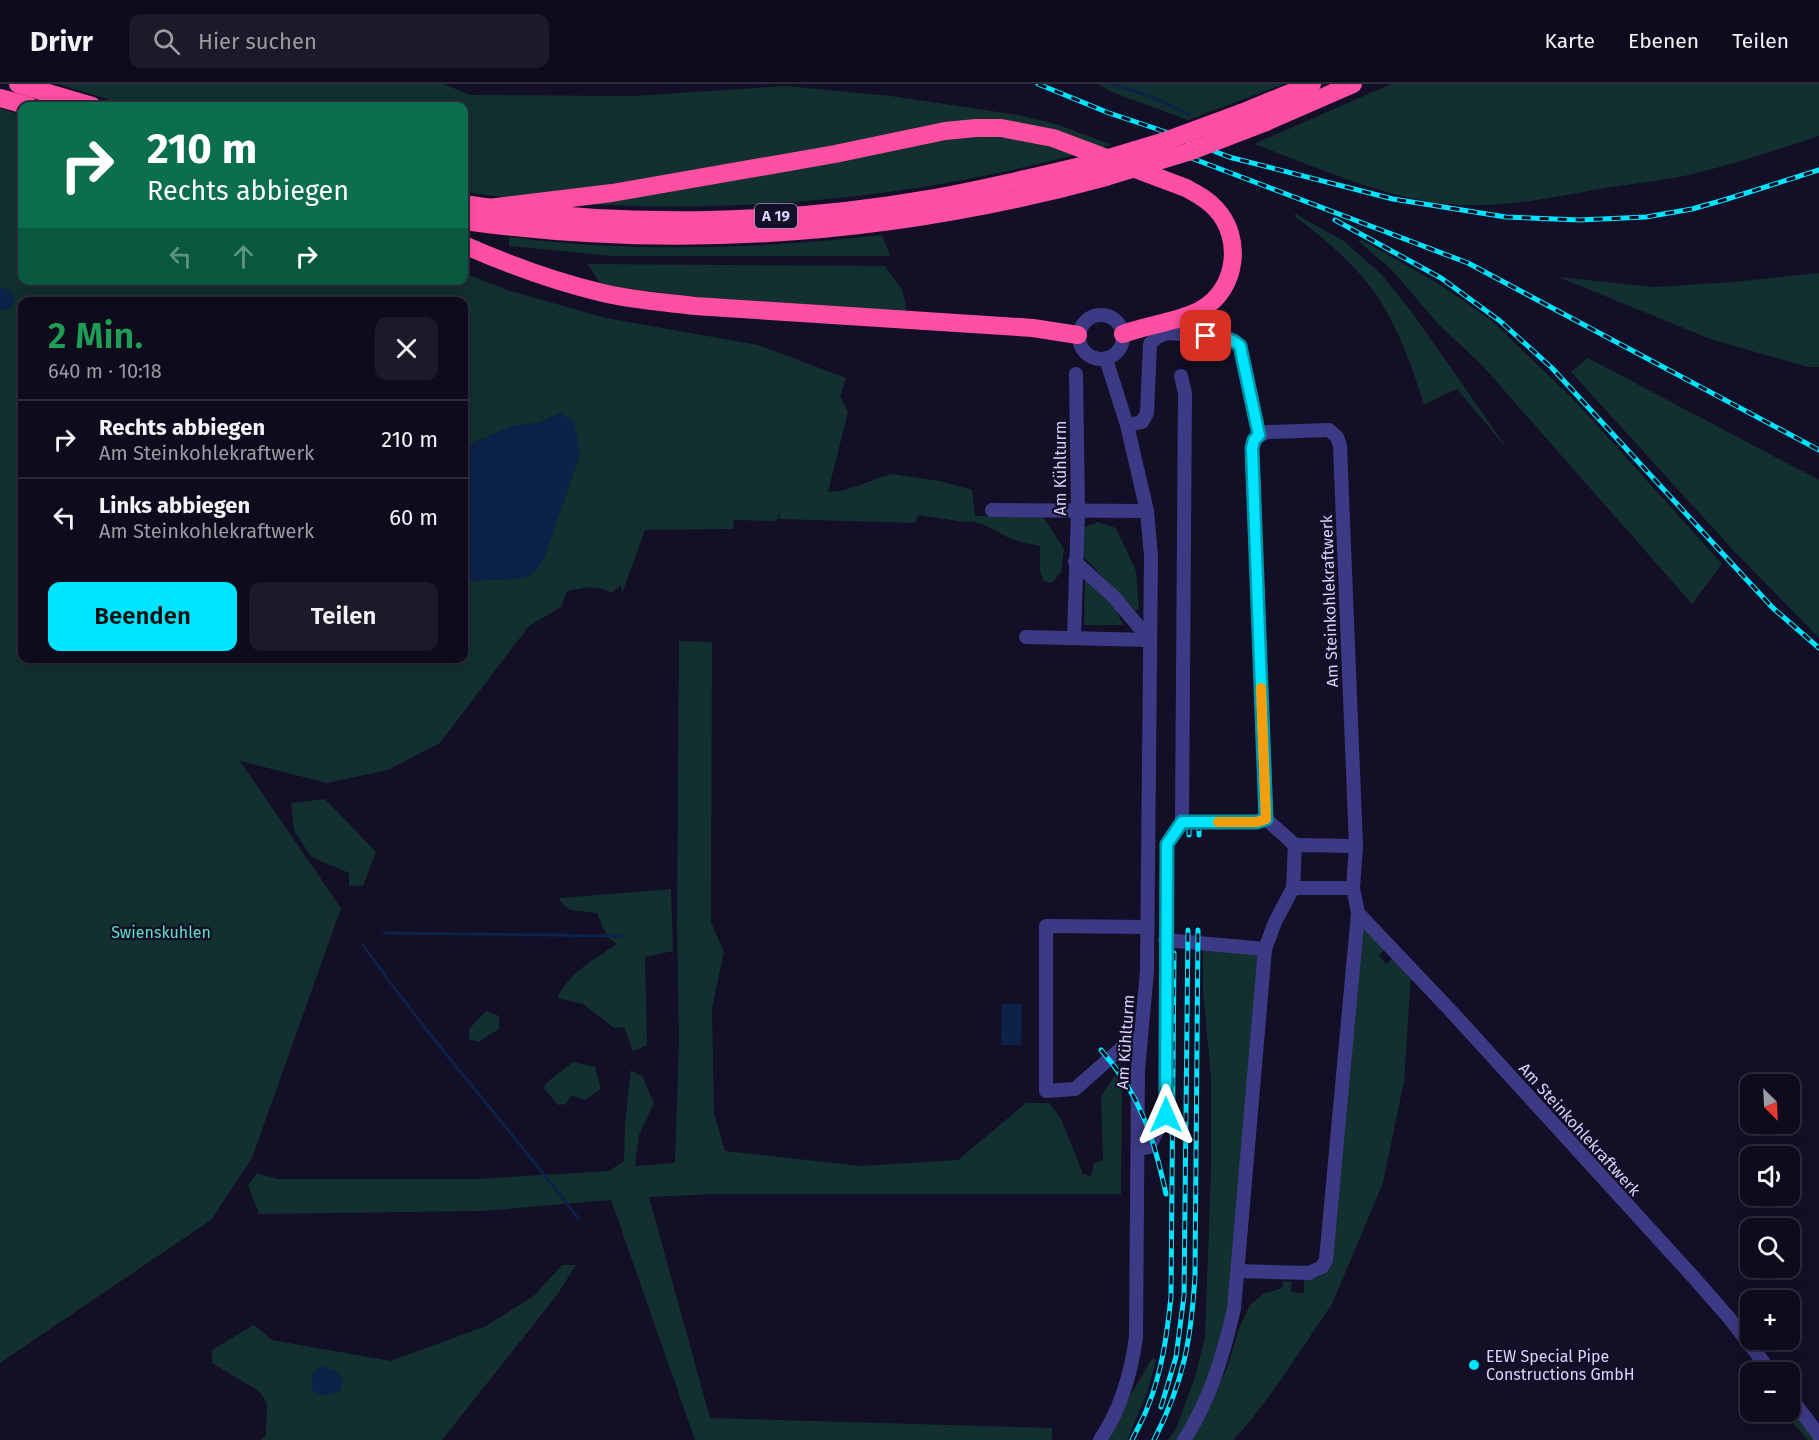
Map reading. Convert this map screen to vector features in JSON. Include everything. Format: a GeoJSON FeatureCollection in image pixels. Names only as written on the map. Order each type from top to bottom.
{"type":"FeatureCollection","features":[{"type":"Feature","properties":{"kind":"highway"},"geometry":{"type":"LineString","coordinates":[[18,84],[79,102]]}},
{"type":"Feature","properties":{"kind":"highway","name":"A 19"},"geometry":{"type":"LineString","coordinates":[[468,205],[607,217],[658,219],[778,216],[881,206],[933,198],[1085,165],[1168,140],[1312,84]]}},
{"type":"Feature","properties":{"kind":"highway","name":"A 19"},"geometry":{"type":"LineString","coordinates":[[468,221],[555,232],[648,237],[751,236],[863,226],[941,214],[993,205],[1106,177],[1188,152],[1266,122],[1353,84]]}},
{"type":"Feature","properties":{"kind":"highway"},"geometry":{"type":"LineString","coordinates":[[0,98],[18,103]]}},
{"type":"Feature","properties":{"kind":"highway"},"geometry":{"type":"LineString","coordinates":[[489,208],[612,193],[685,181],[835,154],[945,131],[984,128],[1027,132],[1053,138],[1186,188],[1204,198],[1218,211],[1228,227],[1233,243],[1233,261],[1220,295],[1205,308],[1190,316],[1123,333]]}},
{"type":"Feature","properties":{"kind":"highway"},"geometry":{"type":"LineString","coordinates":[[468,247],[536,274],[599,292],[640,300],[695,306],[1033,328],[1078,335]]}},
{"type":"Feature","properties":{"kind":"street"},"geometry":{"type":"LineString","coordinates":[[1098,314],[1112,317],[1123,333],[1121,346],[1113,356],[1106,359],[1092,358],[1086,354],[1078,335],[1084,321],[1098,314]]}},
{"type":"Feature","properties":{"kind":"street"},"geometry":{"type":"LineString","coordinates":[[1127,425],[1142,422],[1147,413],[1150,344],[1157,337],[1167,333],[1225,338],[1240,346],[1259,435],[1254,440],[1252,448],[1266,819],[1295,845],[1356,846]]}},
{"type":"Feature","properties":{"kind":"street","name":"Am Kühlturm"},"geometry":{"type":"LineString","coordinates":[[1100,1440],[1121,1399],[1133,1360],[1136,1337],[1137,1091],[1148,927],[1151,556],[1147,511],[1127,425],[1106,359]]}},
{"type":"Feature","properties":{"kind":"street","name":"Am Kühlturm"},"geometry":{"type":"LineString","coordinates":[[1074,638],[1078,511],[1076,374]]}},
{"type":"Feature","properties":{"kind":"street"},"geometry":{"type":"LineString","coordinates":[[1138,1149],[1149,1147],[1166,1115],[1167,844],[1182,822],[1185,393],[1181,376]]}},
{"type":"Feature","properties":{"kind":"street","name":"Am Steinkohlekraftwerk"},"geometry":{"type":"LineString","coordinates":[[1238,1271],[1309,1273],[1322,1268],[1326,1260],[1358,914],[1353,888],[1356,846],[1340,446],[1337,436],[1329,430],[1268,432],[1259,435]]}},
{"type":"Feature","properties":{"kind":"street"},"geometry":{"type":"LineString","coordinates":[[992,510],[1147,511]]}},
{"type":"Feature","properties":{"kind":"street"},"geometry":{"type":"LineString","coordinates":[[1075,562],[1113,596],[1150,640]]}},
{"type":"Feature","properties":{"kind":"street"},"geometry":{"type":"LineString","coordinates":[[1026,637],[1150,640]]}},
{"type":"Feature","properties":{"kind":"street"},"geometry":{"type":"LineString","coordinates":[[1182,822],[1257,822],[1266,819]]}},
{"type":"Feature","properties":{"kind":"street"},"geometry":{"type":"LineString","coordinates":[[1184,1440],[1212,1388],[1234,1309],[1265,949],[1275,922],[1293,888],[1295,845]]}},
{"type":"Feature","properties":{"kind":"street"},"geometry":{"type":"LineString","coordinates":[[1293,888],[1353,888]]}},
{"type":"Feature","properties":{"kind":"street","name":"Am Steinkohlekraftwerk"},"geometry":{"type":"LineString","coordinates":[[1358,914],[1450,1010],[1696,1280],[1763,1362]]}},
{"type":"Feature","properties":{"kind":"street"},"geometry":{"type":"LineString","coordinates":[[1140,1036],[1126,1044],[1074,1089],[1046,1090],[1046,926],[1148,927]]}},
{"type":"Feature","properties":{"kind":"street"},"geometry":{"type":"LineString","coordinates":[[1165,940],[1265,949]]}},
{"type":"Feature","properties":{"kind":"street"},"geometry":{"type":"LineString","coordinates":[[1800,1410],[1819,1435]]}},
{"type":"Feature","properties":{"kind":"green space"},"geometry":{"type":"Polygon","coordinates":[[[57,84],[443,84],[471,95],[632,96],[786,86],[891,96],[1018,115],[1056,124],[1112,145],[952,182],[871,194],[791,202],[710,206],[628,206],[546,201],[468,192],[468,102],[118,102],[57,84]]]}},
{"type":"Feature","properties":{"kind":"green space"},"geometry":{"type":"Polygon","coordinates":[[[1098,84],[1284,84],[1188,120],[1114,93],[1098,84]]]}},
{"type":"Feature","properties":{"kind":"green space"},"geometry":{"type":"Polygon","coordinates":[[[1391,84],[1819,84],[1819,136],[1732,164],[1679,177],[1537,200],[1479,205],[1440,203],[1393,194],[1254,144],[1391,84]]]}},
{"type":"Feature","properties":{"kind":"green space","name":"Swienskuhlen"},"geometry":{"type":"Polygon","coordinates":[[[0,108],[18,114],[18,285],[468,285],[468,275],[507,290],[606,318],[758,345],[846,378],[840,397],[848,412],[828,492],[845,490],[891,474],[940,481],[972,490],[975,516],[1042,515],[1064,549],[1061,572],[1052,583],[1044,581],[1040,571],[1040,546],[1011,539],[982,524],[918,515],[915,523],[779,519],[780,508],[777,521],[734,520],[733,529],[645,530],[622,594],[621,585],[611,593],[595,588],[567,591],[561,607],[529,626],[440,743],[388,770],[327,783],[240,761],[341,908],[252,1158],[211,1220],[0,1363],[0,108]]]}},
{"type":"Feature","properties":{"kind":"green space"},"geometry":{"type":"Polygon","coordinates":[[[1296,214],[1344,241],[1382,275],[1414,315],[1509,451],[1457,389],[1424,405],[1398,335],[1377,296],[1350,263],[1294,216],[1296,214]]]}},
{"type":"Feature","properties":{"kind":"green space"},"geometry":{"type":"Polygon","coordinates":[[[882,235],[890,256],[612,256],[509,246],[509,237],[602,245],[696,247],[789,243],[882,235]]]}},
{"type":"Feature","properties":{"kind":"green space"},"geometry":{"type":"Polygon","coordinates":[[[1362,240],[1439,284],[1492,321],[1576,402],[1722,564],[1692,604],[1481,364],[1439,325],[1391,269],[1358,241],[1362,240]]]}},
{"type":"Feature","properties":{"kind":"green space"},"geometry":{"type":"Polygon","coordinates":[[[588,264],[885,266],[903,292],[907,313],[706,298],[601,285],[588,264]]]}},
{"type":"Feature","properties":{"kind":"green space"},"geometry":{"type":"Polygon","coordinates":[[[1819,273],[1819,367],[1808,367],[1713,340],[1558,277],[1654,287],[1819,273]]]}},
{"type":"Feature","properties":{"kind":"green space"},"geometry":{"type":"Polygon","coordinates":[[[1588,358],[1819,480],[1819,638],[1733,550],[1571,372],[1588,358]]]}},
{"type":"Feature","properties":{"kind":"green space"},"geometry":{"type":"Polygon","coordinates":[[[1098,522],[1116,528],[1136,571],[1139,609],[1134,611],[1084,557],[1083,528],[1098,522]]]}},
{"type":"Feature","properties":{"kind":"green space"},"geometry":{"type":"Polygon","coordinates":[[[1085,577],[1110,597],[1123,625],[1084,625],[1085,577]]]}},
{"type":"Feature","properties":{"kind":"green space"},"geometry":{"type":"Polygon","coordinates":[[[679,641],[712,642],[711,922],[724,952],[712,1008],[714,1113],[725,1151],[861,1166],[958,1160],[1026,1103],[1049,1103],[1061,1119],[1083,1174],[1091,1176],[1094,1163],[1103,1160],[1101,1097],[1114,1076],[1122,1080],[1121,1194],[715,1194],[649,1197],[710,1418],[1052,1428],[1052,1440],[695,1440],[611,1200],[483,1211],[259,1214],[248,1185],[257,1173],[277,1179],[477,1179],[609,1171],[624,1161],[625,1124],[631,1070],[643,1077],[654,1103],[639,1135],[635,1166],[675,1163],[679,1041],[677,924],[679,641]]]}},
{"type":"Feature","properties":{"kind":"green space"},"geometry":{"type":"Polygon","coordinates":[[[325,799],[376,852],[363,886],[349,886],[349,873],[311,857],[294,830],[291,803],[325,799]]]}},
{"type":"Feature","properties":{"kind":"green space"},"geometry":{"type":"Polygon","coordinates":[[[671,889],[673,951],[645,957],[647,1045],[633,1051],[624,1027],[614,1028],[583,1004],[557,998],[576,973],[617,944],[607,937],[597,913],[570,910],[559,901],[560,898],[671,889]]]}},
{"type":"Feature","properties":{"kind":"green space"},"geometry":{"type":"Polygon","coordinates":[[[1363,925],[1384,950],[1379,955],[1386,964],[1392,959],[1387,953],[1411,974],[1404,1081],[1383,1183],[1332,1304],[1252,1419],[1233,1440],[1191,1440],[1227,1368],[1240,1326],[1250,1305],[1263,1294],[1282,1288],[1283,1281],[1292,1282],[1291,1292],[1304,1293],[1304,1279],[1320,1276],[1330,1264],[1363,925]]]}},
{"type":"Feature","properties":{"kind":"green space"},"geometry":{"type":"Polygon","coordinates":[[[1203,950],[1255,953],[1259,958],[1231,1297],[1219,1357],[1180,1440],[1168,1440],[1176,1429],[1195,1377],[1205,1337],[1211,1171],[1211,1078],[1203,989],[1203,950]]]}},
{"type":"Feature","properties":{"kind":"green space"},"geometry":{"type":"Polygon","coordinates":[[[486,1011],[499,1016],[499,1029],[478,1042],[469,1039],[469,1029],[486,1011]]]}},
{"type":"Feature","properties":{"kind":"green space"},"geometry":{"type":"Polygon","coordinates":[[[573,1062],[595,1067],[601,1089],[585,1100],[571,1095],[566,1104],[558,1105],[544,1088],[546,1083],[573,1062]]]}},
{"type":"Feature","properties":{"kind":"green space"},"geometry":{"type":"Polygon","coordinates":[[[562,1265],[576,1265],[557,1295],[442,1440],[261,1440],[266,1435],[267,1403],[260,1392],[212,1363],[212,1350],[254,1325],[272,1340],[391,1361],[486,1326],[534,1296],[562,1265]]]}},
{"type":"Feature","properties":{"kind":"green space"},"geometry":{"type":"Polygon","coordinates":[[[1152,1358],[1156,1360],[1147,1393],[1127,1440],[1108,1440],[1128,1400],[1152,1358]]]}},
{"type":"Feature","properties":{"kind":"green space"},"geometry":{"type":"Polygon","coordinates":[[[1800,1414],[1817,1440],[1808,1440],[1792,1422],[1800,1422],[1800,1414]]]}},
{"type":"Feature","properties":{"kind":"water"},"geometry":{"type":"Polygon","coordinates":[[[0,287],[10,291],[14,296],[14,303],[9,309],[0,310],[0,287]]]}},
{"type":"Feature","properties":{"kind":"water"},"geometry":{"type":"Polygon","coordinates":[[[561,413],[574,422],[580,454],[544,558],[535,571],[524,578],[468,581],[468,445],[513,426],[538,423],[561,413]]]}},
{"type":"Feature","properties":{"kind":"water"},"geometry":{"type":"Polygon","coordinates":[[[1002,1004],[1022,1004],[1021,1045],[1001,1045],[1002,1004]]]}},
{"type":"Feature","properties":{"kind":"water"},"geometry":{"type":"Polygon","coordinates":[[[322,1366],[337,1372],[343,1380],[341,1390],[327,1395],[312,1391],[312,1374],[322,1366]]]}},
{"type":"Feature","properties":{"kind":"waterway"},"geometry":{"type":"LineString","coordinates":[[1112,84],[1150,96],[1190,115]]}},
{"type":"Feature","properties":{"kind":"waterway"},"geometry":{"type":"LineString","coordinates":[[384,933],[625,936]]}},
{"type":"Feature","properties":{"kind":"waterway"},"geometry":{"type":"LineString","coordinates":[[363,945],[388,980],[578,1218]]}},
{"type":"Feature","properties":{"kind":"railway"},"geometry":{"type":"LineString","coordinates":[[1038,84],[1229,157],[1393,199],[1506,217],[1579,220],[1646,217],[1692,209],[1819,170]]}},
{"type":"Feature","properties":{"kind":"railway"},"geometry":{"type":"LineString","coordinates":[[1157,145],[1468,263],[1819,450]]}},
{"type":"Feature","properties":{"kind":"railway"},"geometry":{"type":"LineString","coordinates":[[1335,220],[1441,278],[1500,321],[1552,368],[1773,608],[1819,648]]}},
{"type":"Feature","properties":{"kind":"railway"},"geometry":{"type":"LineString","coordinates":[[1189,822],[1189,835]]}},
{"type":"Feature","properties":{"kind":"railway"},"geometry":{"type":"LineString","coordinates":[[1199,822],[1199,835]]}},
{"type":"Feature","properties":{"kind":"railway"},"geometry":{"type":"LineString","coordinates":[[1161,1407],[1176,1357],[1184,1296],[1188,930]]}},
{"type":"Feature","properties":{"kind":"railway"},"geometry":{"type":"LineString","coordinates":[[1154,1440],[1172,1398],[1184,1360],[1195,1276],[1198,930]]}},
{"type":"Feature","properties":{"kind":"railway"},"geometry":{"type":"LineString","coordinates":[[1132,1440],[1157,1380],[1166,1339],[1171,1297],[1174,953]]}},
{"type":"Feature","properties":{"kind":"railway"},"geometry":{"type":"LineString","coordinates":[[1101,1050],[1136,1100],[1150,1135],[1166,1194]]}},
{"type":"Feature","properties":{"kind":"slow traffic"},"geometry":{"type":"LineString","coordinates":[[1218,822],[1257,822],[1266,819],[1261,688]]}},
{"type":"Feature","properties":{"kind":"place","name":"EEW Special Pipe Constructions GmbH"},"geometry":{"type":"Point","coordinates":[1474,1365]}},
{"type":"Feature","properties":{"kind":"route"},"geometry":{"type":"LineString","coordinates":[[1166,1115],[1167,844],[1182,822],[1257,822],[1266,819],[1252,448],[1254,440],[1259,435],[1244,354],[1240,346],[1225,338],[1206,336]]}}]}
